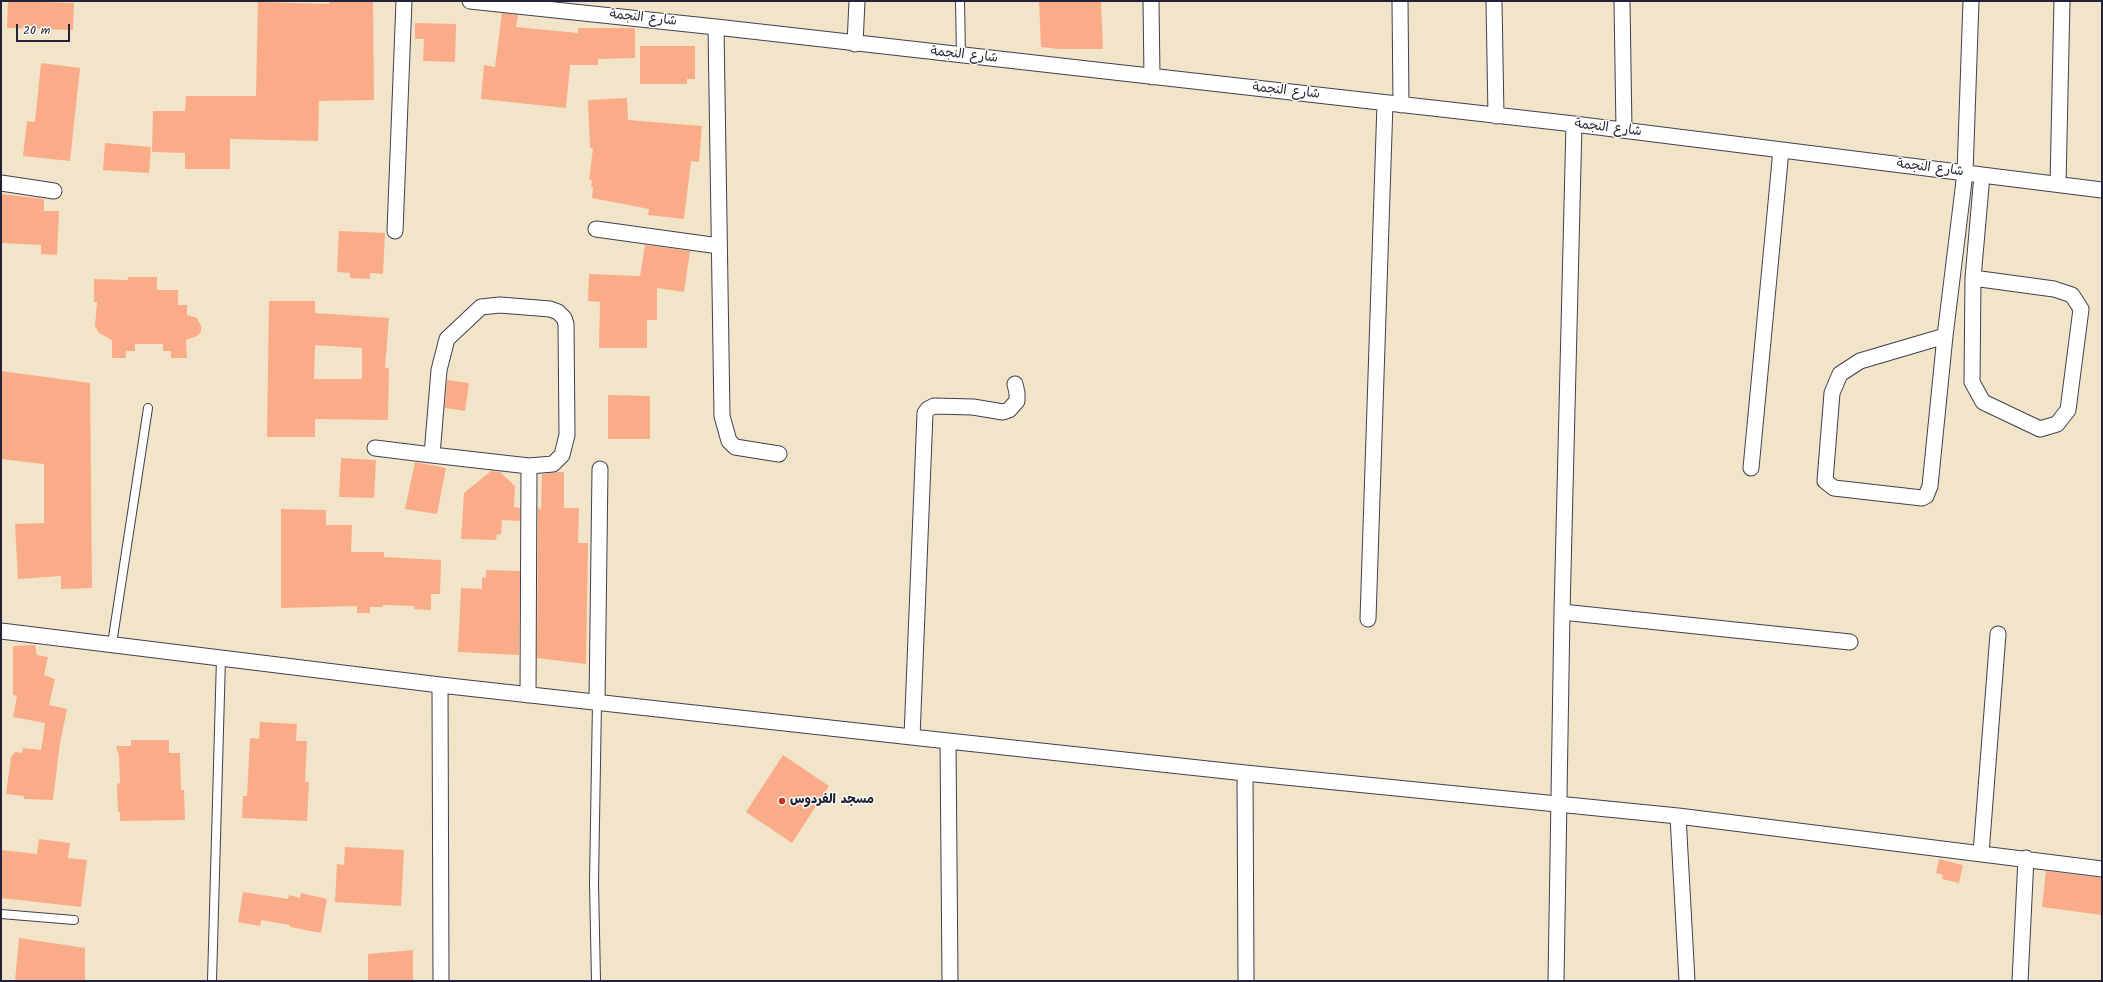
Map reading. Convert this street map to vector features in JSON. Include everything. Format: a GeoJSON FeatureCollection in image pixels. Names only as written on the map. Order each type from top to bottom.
{"type":"FeatureCollection","features":[{"type":"Feature","properties":{"kind":"street"},"geometry":{"type":"LineString","coordinates":[[395,231],[404,1]]}},
{"type":"Feature","properties":{"kind":"street"},"geometry":{"type":"LineString","coordinates":[[855,44],[857,1]]}},
{"type":"Feature","properties":{"kind":"street"},"geometry":{"type":"LineString","coordinates":[[1151,1],[1152,77]]}},
{"type":"Feature","properties":{"kind":"street"},"geometry":{"type":"LineString","coordinates":[[1400,1],[1401,105]]}},
{"type":"Feature","properties":{"kind":"street"},"geometry":{"type":"LineString","coordinates":[[1494,1],[1496,116]]}},
{"type":"Feature","properties":{"kind":"street"},"geometry":{"type":"LineString","coordinates":[[1622,1],[1624,130]]}},
{"type":"Feature","properties":{"kind":"street"},"geometry":{"type":"LineString","coordinates":[[1945,336],[1860,361],[1840,374],[1832,393],[1826,481],[1834,488],[1922,498],[1926,496],[1930,486],[1945,336],[1965,173],[1971,1]]}},
{"type":"Feature","properties":{"kind":"street"},"geometry":{"type":"LineString","coordinates":[[2058,184],[2062,1]]}},
{"type":"Feature","properties":{"kind":"street","name":"شارع النجمة"},"geometry":{"type":"LineString","coordinates":[[479,2],[716,27],[961,56],[1574,124],[2102,190]]}},
{"type":"Feature","properties":{"kind":"street"},"geometry":{"type":"LineString","coordinates":[[716,27],[722,416],[729,441],[736,446],[779,454]]}},
{"type":"Feature","properties":{"kind":"street"},"geometry":{"type":"LineString","coordinates":[[1368,619],[1385,103]]}},
{"type":"Feature","properties":{"kind":"street"},"geometry":{"type":"LineString","coordinates":[[1556,981],[1562,612],[1574,124]]}},
{"type":"Feature","properties":{"kind":"street"},"geometry":{"type":"LineString","coordinates":[[1751,468],[1781,150]]}},
{"type":"Feature","properties":{"kind":"street"},"geometry":{"type":"LineString","coordinates":[[1973,278],[2054,289],[2072,295],[2080,309],[2068,410],[2057,424],[2040,429],[1983,402],[1972,382],[1973,278],[1982,175]]}},
{"type":"Feature","properties":{"kind":"street"},"geometry":{"type":"LineString","coordinates":[[1,183],[54,191]]}},
{"type":"Feature","properties":{"kind":"street"},"geometry":{"type":"LineString","coordinates":[[596,229],[719,246]]}},
{"type":"Feature","properties":{"kind":"street"},"geometry":{"type":"LineString","coordinates":[[375,448],[432,455],[529,466],[553,464],[562,455],[567,435],[566,324],[564,318],[558,312],[550,309],[500,305],[481,307],[446,339],[440,370],[432,455]]}},
{"type":"Feature","properties":{"kind":"street"},"geometry":{"type":"LineString","coordinates":[[912,736],[926,413],[928,408],[934,406],[972,408],[1003,412],[1009,410],[1017,401],[1015,384]]}},
{"type":"Feature","properties":{"kind":"street"},"geometry":{"type":"LineString","coordinates":[[528,695],[529,466]]}},
{"type":"Feature","properties":{"kind":"street"},"geometry":{"type":"LineString","coordinates":[[597,702],[600,469]]}},
{"type":"Feature","properties":{"kind":"street"},"geometry":{"type":"LineString","coordinates":[[1562,612],[1850,642]]}},
{"type":"Feature","properties":{"kind":"street"},"geometry":{"type":"LineString","coordinates":[[1,631],[528,695],[1245,773],[1678,816],[2026,858],[2102,869]]}},
{"type":"Feature","properties":{"kind":"street"},"geometry":{"type":"LineString","coordinates":[[1981,853],[1998,634]]}},
{"type":"Feature","properties":{"kind":"street"},"geometry":{"type":"LineString","coordinates":[[440,685],[441,981]]}},
{"type":"Feature","properties":{"kind":"street"},"geometry":{"type":"LineString","coordinates":[[948,741],[950,981]]}},
{"type":"Feature","properties":{"kind":"street"},"geometry":{"type":"LineString","coordinates":[[1245,773],[1246,981]]}},
{"type":"Feature","properties":{"kind":"street"},"geometry":{"type":"LineString","coordinates":[[1678,816],[1687,981]]}},
{"type":"Feature","properties":{"kind":"street"},"geometry":{"type":"LineString","coordinates":[[2020,981],[2026,858]]}},
{"type":"Feature","properties":{"kind":"lane"},"geometry":{"type":"LineString","coordinates":[[960,1],[961,56]]}},
{"type":"Feature","properties":{"kind":"lane"},"geometry":{"type":"LineString","coordinates":[[112,644],[148,408]]}},
{"type":"Feature","properties":{"kind":"lane"},"geometry":{"type":"LineString","coordinates":[[212,981],[221,658]]}},
{"type":"Feature","properties":{"kind":"lane"},"geometry":{"type":"LineString","coordinates":[[596,981],[594,883],[597,702]]}},
{"type":"Feature","properties":{"kind":"lane"},"geometry":{"type":"LineString","coordinates":[[1,914],[74,920]]}},
{"type":"Feature","properties":{"kind":"building"},"geometry":{"type":"Polygon","coordinates":[[[8,1],[74,3],[73,30],[7,28],[8,1]]]}},
{"type":"Feature","properties":{"kind":"building"},"geometry":{"type":"Polygon","coordinates":[[[329,1],[373,1],[374,100],[319,101],[318,141],[230,139],[230,169],[185,169],[185,153],[152,152],[153,111],[185,111],[186,96],[256,96],[258,2],[329,4],[329,1]]]}},
{"type":"Feature","properties":{"kind":"building"},"geometry":{"type":"Polygon","coordinates":[[[1039,1],[1101,1],[1103,49],[1059,49],[1041,47],[1039,1]]]}},
{"type":"Feature","properties":{"kind":"building"},"geometry":{"type":"Polygon","coordinates":[[[502,13],[518,15],[516,27],[578,33],[578,28],[635,28],[635,58],[598,59],[598,65],[570,65],[566,108],[481,99],[484,65],[495,67],[502,13]]]}},
{"type":"Feature","properties":{"kind":"building"},"geometry":{"type":"Polygon","coordinates":[[[415,23],[456,24],[455,62],[423,61],[424,39],[415,39],[415,23]]]}},
{"type":"Feature","properties":{"kind":"building"},"geometry":{"type":"Polygon","coordinates":[[[640,46],[695,46],[695,79],[687,79],[687,84],[640,84],[640,46]]]}},
{"type":"Feature","properties":{"kind":"building"},"geometry":{"type":"Polygon","coordinates":[[[41,63],[80,68],[70,161],[23,156],[27,121],[35,122],[41,63]]]}},
{"type":"Feature","properties":{"kind":"building"},"geometry":{"type":"Polygon","coordinates":[[[627,98],[628,120],[702,126],[699,162],[691,161],[684,219],[648,215],[649,209],[592,198],[592,180],[589,180],[593,148],[590,148],[588,100],[627,98]]]}},
{"type":"Feature","properties":{"kind":"building"},"geometry":{"type":"Polygon","coordinates":[[[105,143],[151,147],[149,173],[103,170],[105,143]]]}},
{"type":"Feature","properties":{"kind":"building"},"geometry":{"type":"Polygon","coordinates":[[[1,194],[44,199],[44,211],[59,211],[57,255],[41,254],[41,245],[1,243],[1,194]]]}},
{"type":"Feature","properties":{"kind":"building"},"geometry":{"type":"Polygon","coordinates":[[[339,231],[385,233],[383,274],[370,273],[370,279],[350,278],[350,273],[337,272],[339,231]]]}},
{"type":"Feature","properties":{"kind":"building"},"geometry":{"type":"Polygon","coordinates":[[[645,245],[690,251],[684,292],[657,288],[657,320],[647,320],[647,348],[599,348],[600,302],[588,301],[589,274],[640,276],[645,245]]]}},
{"type":"Feature","properties":{"kind":"building"},"geometry":{"type":"Polygon","coordinates":[[[128,277],[157,277],[157,290],[178,290],[178,305],[187,305],[187,315],[197,318],[201,326],[201,332],[197,336],[186,340],[187,358],[171,358],[171,351],[163,351],[163,344],[135,344],[135,351],[126,351],[126,358],[112,358],[112,340],[99,333],[95,326],[97,302],[94,302],[94,279],[128,280],[128,277]]]}},
{"type":"Feature","properties":{"kind":"building"},"geometry":{"type":"Polygon","coordinates":[[[269,301],[315,301],[315,313],[389,318],[385,368],[389,368],[388,420],[315,419],[315,437],[267,437],[269,301]],[[315,345],[314,379],[362,379],[362,348],[315,345]]]}},
{"type":"Feature","properties":{"kind":"building"},"geometry":{"type":"Polygon","coordinates":[[[1,371],[90,383],[92,588],[61,589],[61,576],[18,579],[15,524],[44,523],[44,464],[1,459],[1,371]]]}},
{"type":"Feature","properties":{"kind":"building"},"geometry":{"type":"Polygon","coordinates":[[[447,380],[469,383],[465,411],[445,408],[447,380]]]}},
{"type":"Feature","properties":{"kind":"building"},"geometry":{"type":"Polygon","coordinates":[[[608,395],[650,396],[650,439],[608,439],[608,395]]]}},
{"type":"Feature","properties":{"kind":"building"},"geometry":{"type":"Polygon","coordinates":[[[341,458],[376,460],[374,498],[339,497],[341,458]]]}},
{"type":"Feature","properties":{"kind":"building"},"geometry":{"type":"Polygon","coordinates":[[[415,462],[446,468],[437,514],[405,509],[415,462]]]}},
{"type":"Feature","properties":{"kind":"building"},"geometry":{"type":"Polygon","coordinates":[[[491,471],[500,472],[515,486],[514,507],[520,508],[520,521],[502,520],[501,535],[497,534],[496,540],[461,539],[464,493],[491,471]]]}},
{"type":"Feature","properties":{"kind":"building"},"geometry":{"type":"Polygon","coordinates":[[[564,472],[564,508],[579,508],[578,543],[588,543],[586,664],[537,658],[538,507],[541,510],[542,474],[564,472]]]}},
{"type":"Feature","properties":{"kind":"building"},"geometry":{"type":"Polygon","coordinates":[[[281,509],[326,510],[326,525],[352,525],[351,552],[384,552],[384,557],[441,560],[440,594],[431,594],[431,610],[414,609],[414,606],[383,605],[383,607],[370,607],[370,613],[357,613],[357,606],[281,608],[281,509]]]}},
{"type":"Feature","properties":{"kind":"building"},"geometry":{"type":"Polygon","coordinates":[[[486,570],[520,571],[519,655],[458,652],[461,588],[482,589],[482,577],[486,578],[486,570]]]}},
{"type":"Feature","properties":{"kind":"building"},"geometry":{"type":"Polygon","coordinates":[[[35,645],[37,655],[48,657],[44,675],[55,679],[49,705],[67,709],[60,743],[53,800],[24,799],[24,796],[6,794],[11,757],[15,752],[22,753],[23,748],[41,750],[45,723],[13,717],[17,696],[13,695],[13,646],[35,645]]]}},
{"type":"Feature","properties":{"kind":"building"},"geometry":{"type":"Polygon","coordinates":[[[260,722],[297,724],[296,741],[307,741],[305,782],[309,782],[307,821],[242,818],[243,796],[247,796],[250,738],[259,739],[260,722]]]}},
{"type":"Feature","properties":{"kind":"building"},"geometry":{"type":"Polygon","coordinates":[[[131,740],[169,740],[169,753],[180,753],[181,790],[184,790],[185,820],[120,821],[120,812],[118,812],[117,784],[120,783],[119,756],[116,746],[131,746],[131,740]]]}},
{"type":"Feature","properties":{"kind":"building"},"geometry":{"type":"Polygon","coordinates":[[[783,755],[829,786],[792,843],[746,812],[783,755]]]}},
{"type":"Feature","properties":{"kind":"building"},"geometry":{"type":"Polygon","coordinates":[[[39,839],[70,843],[68,858],[87,860],[81,907],[1,898],[1,850],[37,854],[39,839]]]}},
{"type":"Feature","properties":{"kind":"building"},"geometry":{"type":"Polygon","coordinates":[[[345,847],[404,850],[401,906],[335,902],[337,864],[344,865],[345,847]]]}},
{"type":"Feature","properties":{"kind":"building"},"geometry":{"type":"Polygon","coordinates":[[[1939,859],[1963,865],[1959,883],[1942,879],[1943,875],[1936,873],[1939,859]]]}},
{"type":"Feature","properties":{"kind":"building"},"geometry":{"type":"Polygon","coordinates":[[[2046,871],[2102,878],[2102,915],[2042,907],[2046,871]]]}},
{"type":"Feature","properties":{"kind":"building"},"geometry":{"type":"Polygon","coordinates":[[[243,892],[288,899],[289,895],[300,898],[301,893],[327,899],[321,933],[290,927],[290,925],[261,920],[260,926],[238,922],[243,892]]]}},
{"type":"Feature","properties":{"kind":"building"},"geometry":{"type":"Polygon","coordinates":[[[19,938],[85,948],[85,981],[15,981],[19,938]]]}},
{"type":"Feature","properties":{"kind":"building"},"geometry":{"type":"Polygon","coordinates":[[[413,950],[413,981],[368,981],[368,954],[413,950]]]}},
{"type":"Feature","properties":{"kind":"place","name":"مسجد الفردوس"},"geometry":{"type":"Point","coordinates":[782,801]}}]}
